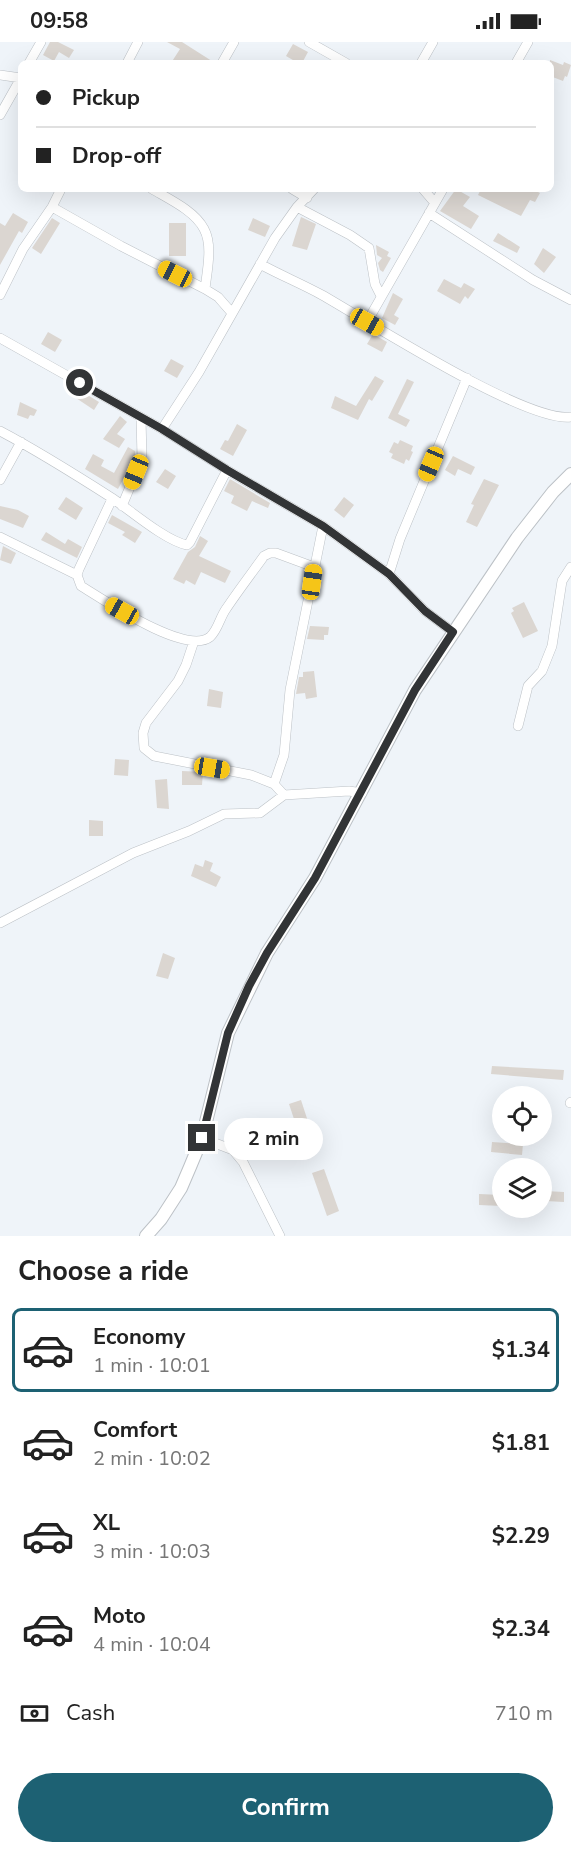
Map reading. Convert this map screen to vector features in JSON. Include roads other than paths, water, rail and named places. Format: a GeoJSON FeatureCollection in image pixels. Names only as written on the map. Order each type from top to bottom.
{"type":"FeatureCollection","features":[{"type":"Feature","properties":{"kind":"main road"},"geometry":{"type":"LineString","coordinates":[[146,1236],[161,1219],[181,1188],[202,1138],[228,1033],[267,953],[315,878],[415,690],[516,538],[553,492],[571,474]]}},
{"type":"Feature","properties":{"kind":"street"},"geometry":{"type":"LineString","coordinates":[[31,60],[40,42]]}},
{"type":"Feature","properties":{"kind":"street"},"geometry":{"type":"LineString","coordinates":[[129,60],[138,42]]}},
{"type":"Feature","properties":{"kind":"street"},"geometry":{"type":"LineString","coordinates":[[224,60],[234,42]]}},
{"type":"Feature","properties":{"kind":"street"},"geometry":{"type":"LineString","coordinates":[[309,42],[341,60]]}},
{"type":"Feature","properties":{"kind":"street"},"geometry":{"type":"LineString","coordinates":[[328,52],[334,42]]}},
{"type":"Feature","properties":{"kind":"street"},"geometry":{"type":"LineString","coordinates":[[423,60],[433,42]]}},
{"type":"Feature","properties":{"kind":"street"},"geometry":{"type":"LineString","coordinates":[[518,60],[528,42]]}},
{"type":"Feature","properties":{"kind":"street"},"geometry":{"type":"LineString","coordinates":[[0,75],[18,78]]}},
{"type":"Feature","properties":{"kind":"street"},"geometry":{"type":"LineString","coordinates":[[0,115],[18,83]]}},
{"type":"Feature","properties":{"kind":"street"},"geometry":{"type":"LineString","coordinates":[[0,295],[23,249],[59,192]]}},
{"type":"Feature","properties":{"kind":"street"},"geometry":{"type":"LineString","coordinates":[[157,192],[196,219],[204,229],[207,240],[205,289]]}},
{"type":"Feature","properties":{"kind":"street"},"geometry":{"type":"LineString","coordinates":[[297,192],[307,198]]}},
{"type":"Feature","properties":{"kind":"street"},"geometry":{"type":"LineString","coordinates":[[162,429],[199,372],[275,238],[297,207],[312,192]]}},
{"type":"Feature","properties":{"kind":"street"},"geometry":{"type":"LineString","coordinates":[[426,192],[435,203]]}},
{"type":"Feature","properties":{"kind":"street"},"geometry":{"type":"LineString","coordinates":[[367,322],[441,192]]}},
{"type":"Feature","properties":{"kind":"street"},"geometry":{"type":"LineString","coordinates":[[51,207],[205,289],[218,297],[232,313]]}},
{"type":"Feature","properties":{"kind":"street"},"geometry":{"type":"LineString","coordinates":[[297,207],[351,235],[369,248],[375,285],[381,296]]}},
{"type":"Feature","properties":{"kind":"street"},"geometry":{"type":"LineString","coordinates":[[429,213],[533,280],[571,300]]}},
{"type":"Feature","properties":{"kind":"street"},"geometry":{"type":"LineString","coordinates":[[260,264],[320,294],[467,378],[550,416],[571,417]]}},
{"type":"Feature","properties":{"kind":"street"},"geometry":{"type":"LineString","coordinates":[[0,338],[162,429],[323,526],[389,574],[425,611],[453,632]]}},
{"type":"Feature","properties":{"kind":"street"},"geometry":{"type":"LineString","coordinates":[[389,574],[400,539],[467,378]]}},
{"type":"Feature","properties":{"kind":"street"},"geometry":{"type":"LineString","coordinates":[[122,506],[142,458],[141,418]]}},
{"type":"Feature","properties":{"kind":"street"},"geometry":{"type":"LineString","coordinates":[[0,431],[112,499],[161,532],[187,545],[227,470]]}},
{"type":"Feature","properties":{"kind":"street"},"geometry":{"type":"LineString","coordinates":[[0,480],[21,442]]}},
{"type":"Feature","properties":{"kind":"street"},"geometry":{"type":"LineString","coordinates":[[112,499],[79,569],[81,586],[155,629],[182,639],[204,640],[212,635],[225,610],[264,556],[276,553],[314,567]]}},
{"type":"Feature","properties":{"kind":"street"},"geometry":{"type":"LineString","coordinates":[[274,784],[284,756],[290,690],[323,526]]}},
{"type":"Feature","properties":{"kind":"street"},"geometry":{"type":"LineString","coordinates":[[0,537],[78,575]]}},
{"type":"Feature","properties":{"kind":"street"},"geometry":{"type":"LineString","coordinates":[[518,726],[528,686],[542,671],[552,646],[562,581],[571,567]]}},
{"type":"Feature","properties":{"kind":"street"},"geometry":{"type":"LineString","coordinates":[[194,641],[186,665],[177,681],[146,723],[142,733],[144,748],[154,756],[251,775],[274,784],[285,795]]}},
{"type":"Feature","properties":{"kind":"street"},"geometry":{"type":"LineString","coordinates":[[0,922],[133,853],[189,831],[224,814],[260,813],[285,795],[349,791],[362,793]]}},
{"type":"Feature","properties":{"kind":"street"},"geometry":{"type":"LineString","coordinates":[[202,1138],[233,1150],[243,1162],[280,1236]]}}]}
